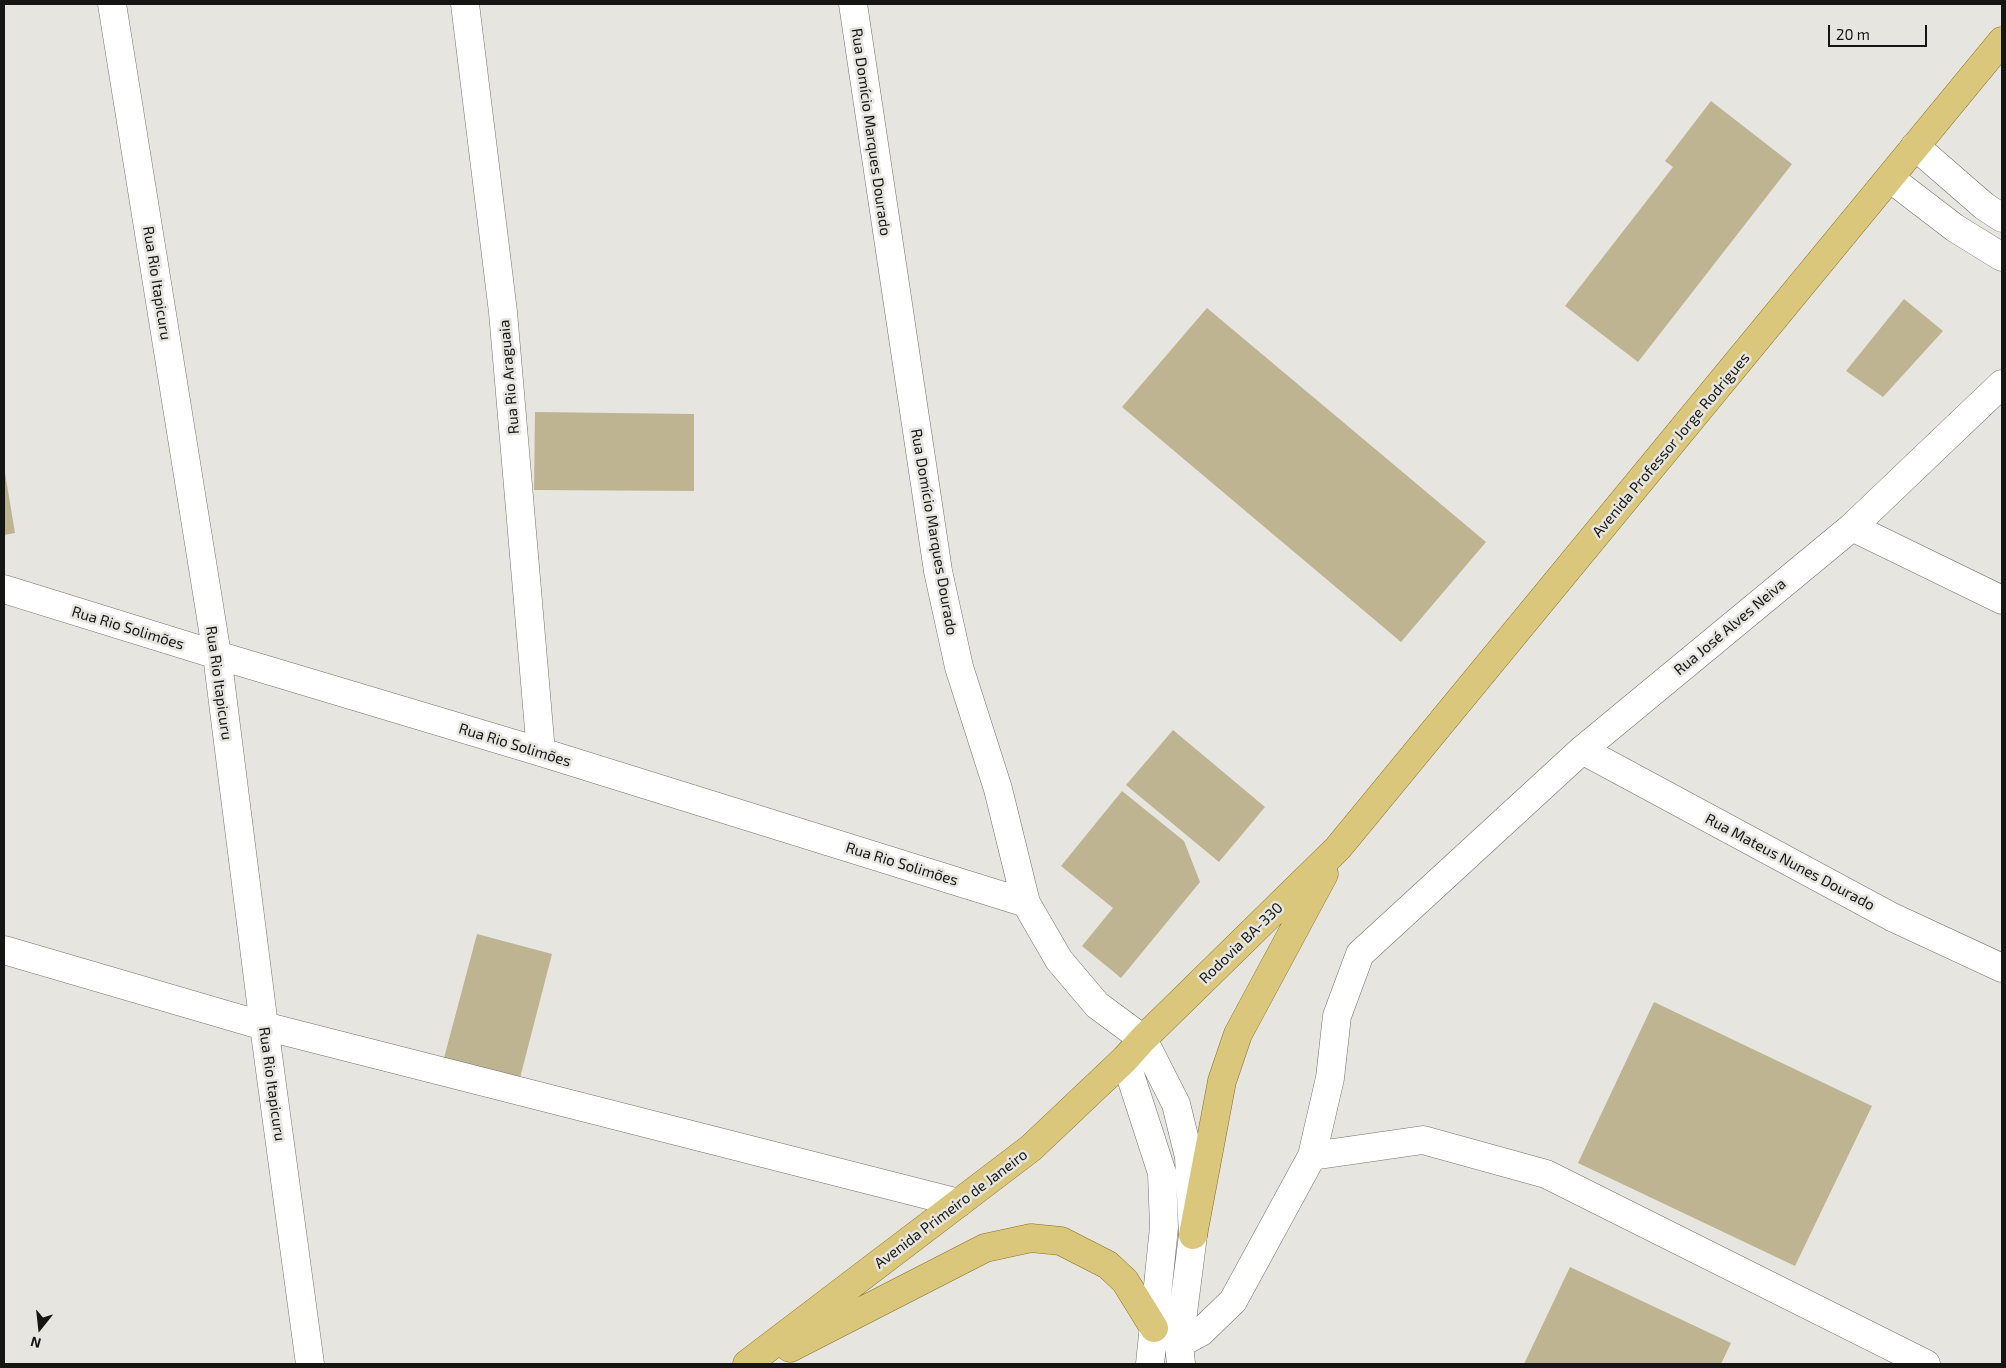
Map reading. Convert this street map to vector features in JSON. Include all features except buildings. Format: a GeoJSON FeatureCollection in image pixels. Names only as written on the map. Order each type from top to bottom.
{"type":"FeatureCollection","features":[{"type":"Feature","properties":{"kind":"main road","name":"Avenida Professor Jorge Rodrigues"},"geometry":{"type":"LineString","coordinates":[[1338,848],[1891,179],[1915,146],[2002,41]]}},
{"type":"Feature","properties":{"kind":"main road","name":"Rodovia BA-330"},"geometry":{"type":"LineString","coordinates":[[1143,1039],[1338,848]]}},
{"type":"Feature","properties":{"kind":"main road"},"geometry":{"type":"LineString","coordinates":[[1193,1235],[1222,1081],[1238,1034],[1338,848]]}},
{"type":"Feature","properties":{"kind":"main road","name":"Avenida Primeiro de Janeiro"},"geometry":{"type":"LineString","coordinates":[[747,1364],[1031,1148],[1125,1059],[1143,1039]]}},
{"type":"Feature","properties":{"kind":"main road"},"geometry":{"type":"LineString","coordinates":[[758,1364],[985,1248],[1031,1238],[1061,1241],[1108,1265],[1125,1282],[1154,1328]]}},
{"type":"Feature","properties":{"kind":"street","name":"Rua Rio Itapicuru"},"geometry":{"type":"LineString","coordinates":[[112,4],[216,656],[310,1364]]}},
{"type":"Feature","properties":{"kind":"street","name":"Rua Rio Araguaia"},"geometry":{"type":"LineString","coordinates":[[465,4],[503,312],[541,752]]}},
{"type":"Feature","properties":{"kind":"street","name":"Rua Domício Marques Dourado"},"geometry":{"type":"LineString","coordinates":[[852,4],[938,571],[959,667],[998,789],[1026,903],[1059,960],[1097,1005],[1143,1039]]}},
{"type":"Feature","properties":{"kind":"street"},"geometry":{"type":"LineString","coordinates":[[1915,146],[1984,206],[2002,218]]}},
{"type":"Feature","properties":{"kind":"street"},"geometry":{"type":"LineString","coordinates":[[1891,179],[1955,228],[2002,257]]}},
{"type":"Feature","properties":{"kind":"street","name":"Rua José Alves Neiva"},"geometry":{"type":"LineString","coordinates":[[1180,1354],[1233,1300],[1312,1156],[1330,1078],[1337,1016],[1360,954],[1582,750],[1852,527],[2002,384]]}},
{"type":"Feature","properties":{"kind":"street"},"geometry":{"type":"LineString","coordinates":[[1852,527],[2002,600]]}},
{"type":"Feature","properties":{"kind":"street","name":"Rua Rio Solimões"},"geometry":{"type":"LineString","coordinates":[[4,589],[216,656],[541,752],[1026,903]]}},
{"type":"Feature","properties":{"kind":"street","name":"Rua Mateus Nunes Dourado"},"geometry":{"type":"LineString","coordinates":[[1582,750],[1892,917],[2002,968]]}},
{"type":"Feature","properties":{"kind":"street"},"geometry":{"type":"LineString","coordinates":[[4,950],[264,1026],[959,1203]]}},
{"type":"Feature","properties":{"kind":"street"},"geometry":{"type":"LineString","coordinates":[[1143,1039],[1176,1104],[1189,1157],[1193,1235],[1180,1354]]}},
{"type":"Feature","properties":{"kind":"street"},"geometry":{"type":"LineString","coordinates":[[1125,1059],[1162,1173],[1164,1227],[1150,1364]]}},
{"type":"Feature","properties":{"kind":"street"},"geometry":{"type":"LineString","coordinates":[[1312,1156],[1422,1140],[1546,1174],[1926,1364]]}}]}
